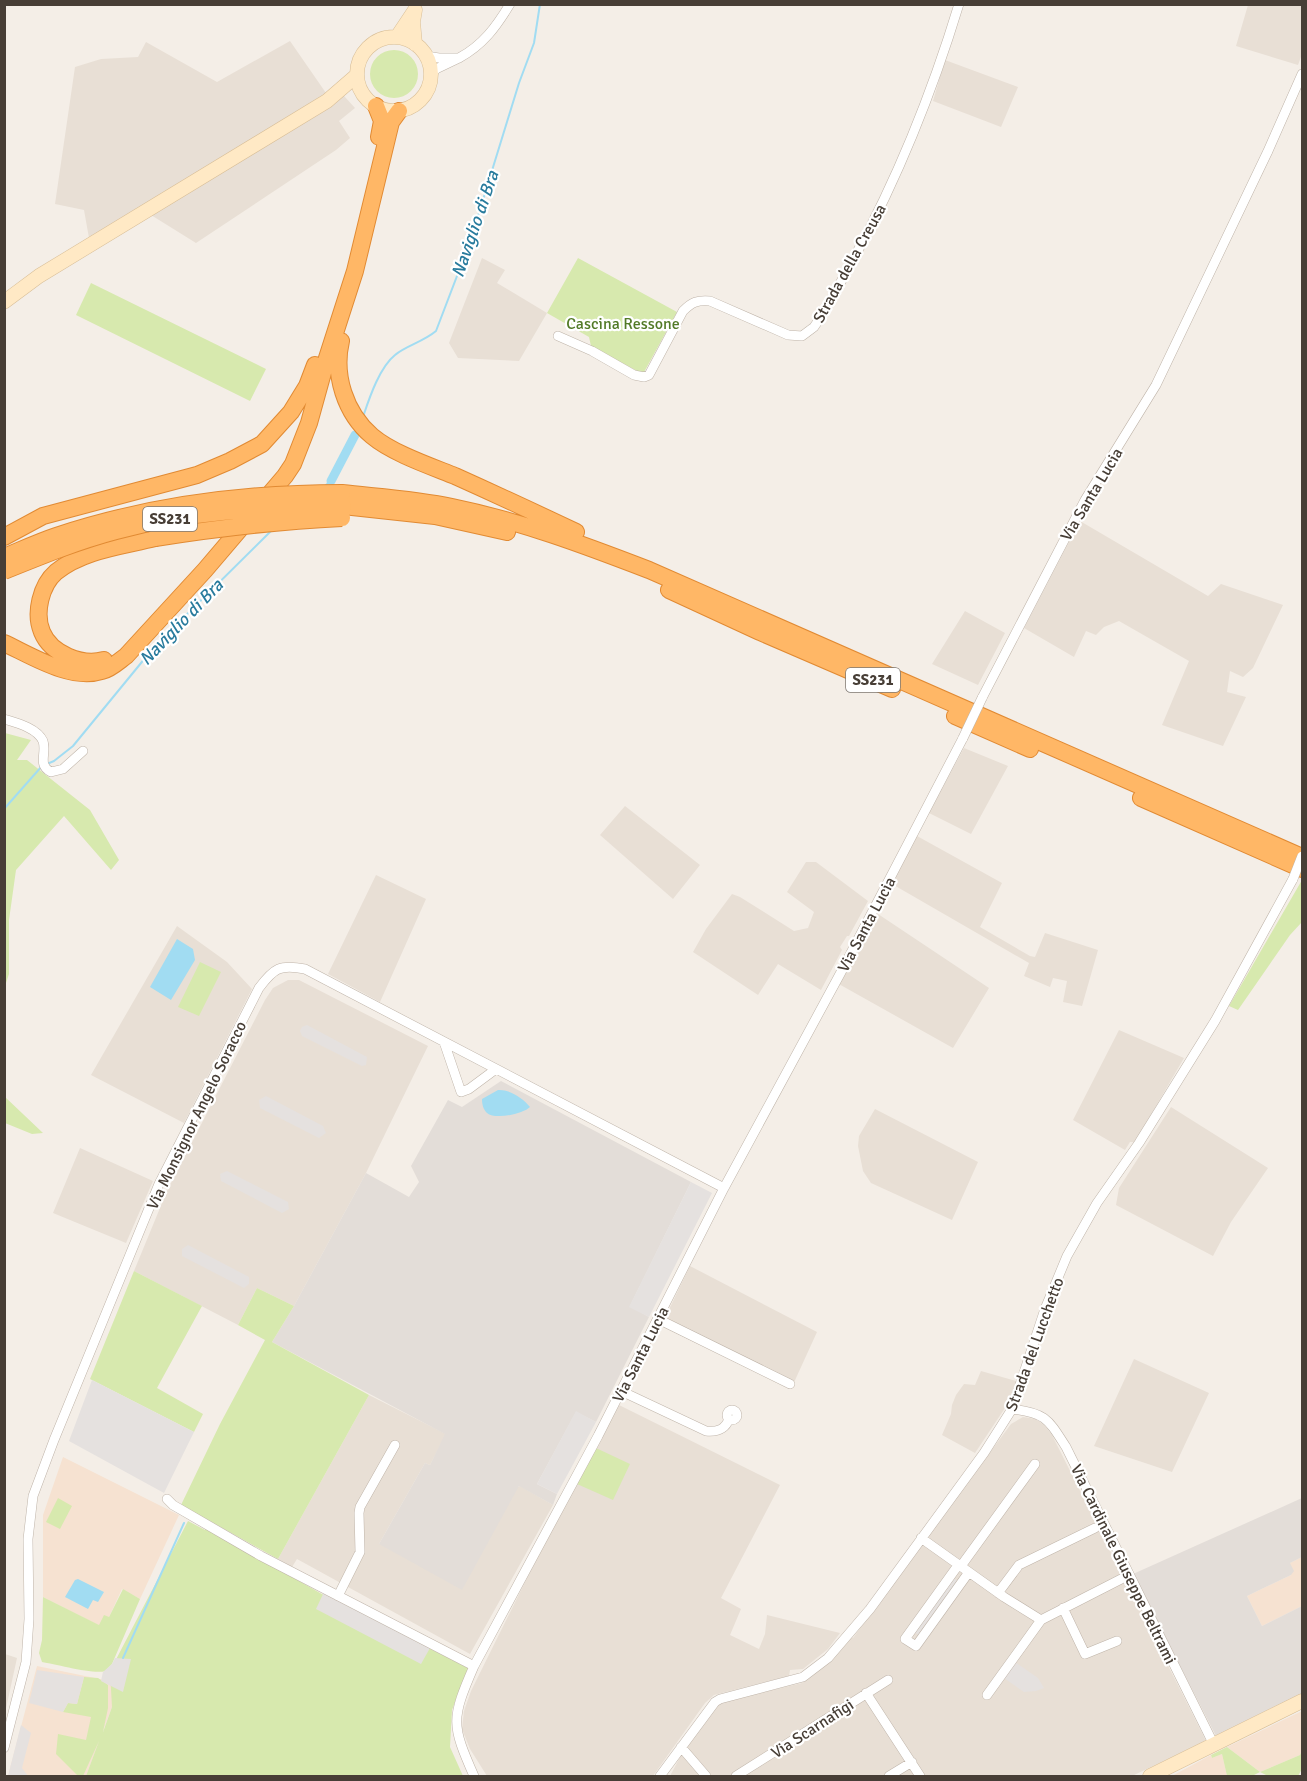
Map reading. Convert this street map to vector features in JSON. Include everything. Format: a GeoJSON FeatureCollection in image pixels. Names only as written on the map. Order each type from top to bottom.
{"type":"FeatureCollection","features":[{"type":"Feature","properties":{"kind":"highway"},"geometry":{"type":"LineString","coordinates":[[370,101],[380,114],[381,128],[350,271],[338,360],[341,386],[360,423],[374,438],[413,459],[578,533],[649,570]]}},
{"type":"Feature","properties":{"kind":"highway"},"geometry":{"type":"LineString","coordinates":[[4,643],[63,670],[101,672],[114,666],[126,656],[205,570],[285,476],[300,450],[387,134],[391,122],[399,111]]}},
{"type":"Feature","properties":{"kind":"highway"},"geometry":{"type":"LineString","coordinates":[[4,537],[43,516],[197,475],[262,444],[291,412],[307,387],[350,271]]}},
{"type":"Feature","properties":{"kind":"highway","name":"SS231"},"geometry":{"type":"LineString","coordinates":[[4,557],[54,537],[146,511],[243,496],[380,509],[487,526],[551,544],[634,574],[1298,874]]}},
{"type":"Feature","properties":{"kind":"highway"},"geometry":{"type":"LineString","coordinates":[[147,632],[108,659],[93,663],[74,660],[58,650],[42,633],[39,608],[47,584],[54,574],[70,562],[88,555],[155,538],[342,506]]}},
{"type":"Feature","properties":{"kind":"highway","name":"SS231"},"geometry":{"type":"LineString","coordinates":[[4,571],[57,549],[117,530],[192,515],[281,507],[342,506],[448,506],[487,514],[550,533],[649,570],[1302,856]]}},
{"type":"Feature","properties":{"kind":"main road"},"geometry":{"type":"LineString","coordinates":[[397,37],[416,7]]}},
{"type":"Feature","properties":{"kind":"main road"},"geometry":{"type":"LineString","coordinates":[[415,44],[413,22],[416,7]]}},
{"type":"Feature","properties":{"kind":"main road"},"geometry":{"type":"LineString","coordinates":[[327,101],[342,96],[370,101],[392,111],[413,106],[422,99],[428,89],[431,75],[426,56],[415,44],[397,37],[380,40],[363,53],[358,63],[358,85],[370,101]]}},
{"type":"Feature","properties":{"kind":"main road"},"geometry":{"type":"LineString","coordinates":[[4,302],[39,276],[327,101],[357,75]]}},
{"type":"Feature","properties":{"kind":"main road"},"geometry":{"type":"LineString","coordinates":[[1150,1776],[1302,1701]]}},
{"type":"Feature","properties":{"kind":"street"},"geometry":{"type":"LineString","coordinates":[[431,75],[436,69],[474,50],[486,39],[510,4]]}},
{"type":"Feature","properties":{"kind":"street","name":"Strada della Creusa"},"geometry":{"type":"LineString","coordinates":[[558,336],[592,351],[634,375],[644,376],[649,375],[683,311],[698,300],[710,301],[788,335],[802,336],[814,327],[871,229],[910,145],[930,96],[959,4]]}},
{"type":"Feature","properties":{"kind":"street"},"geometry":{"type":"LineString","coordinates":[[426,56],[459,57]]}},
{"type":"Feature","properties":{"kind":"street","name":"Via Santa Lucia"},"geometry":{"type":"LineString","coordinates":[[474,1776],[458,1740],[456,1721],[463,1692],[474,1666],[621,1390],[724,1188],[840,974],[1085,500],[1156,385],[1268,151],[1302,74]]}},
{"type":"Feature","properties":{"kind":"street"},"geometry":{"type":"LineString","coordinates":[[4,719],[28,727],[38,734],[43,742],[42,762],[51,772],[63,769],[83,751]]}},
{"type":"Feature","properties":{"kind":"street","name":"Strada del Lucchetto"},"geometry":{"type":"LineString","coordinates":[[660,1776],[715,1702],[803,1677],[828,1658],[870,1609],[984,1453],[1012,1409],[1045,1309],[1067,1256],[1097,1203],[1139,1143],[1215,1021],[1298,874],[1302,856]]}},
{"type":"Feature","properties":{"kind":"street","name":"Via Monsignor Angelo Soracco"},"geometry":{"type":"LineString","coordinates":[[4,1748],[27,1651],[28,1539],[33,1496],[159,1184],[259,988],[276,969],[293,966],[305,969],[724,1188]]}},
{"type":"Feature","properties":{"kind":"street"},"geometry":{"type":"LineString","coordinates":[[444,1042],[461,1092],[469,1089],[496,1069]]}},
{"type":"Feature","properties":{"kind":"street"},"geometry":{"type":"LineString","coordinates":[[658,1319],[790,1384]]}},
{"type":"Feature","properties":{"kind":"street"},"geometry":{"type":"LineString","coordinates":[[621,1390],[706,1431],[725,1427],[729,1419]]}},
{"type":"Feature","properties":{"kind":"street","name":"Via Cardinale Giuseppe Beltrami"},"geometry":{"type":"LineString","coordinates":[[1012,1409],[1046,1418],[1066,1447],[1214,1745]]}},
{"type":"Feature","properties":{"kind":"street"},"geometry":{"type":"LineString","coordinates":[[338,1596],[360,1552],[360,1507],[395,1445]]}},
{"type":"Feature","properties":{"kind":"street"},"geometry":{"type":"LineString","coordinates":[[963,1567],[916,1646],[905,1639],[963,1567],[1035,1464]]}},
{"type":"Feature","properties":{"kind":"street"},"geometry":{"type":"LineString","coordinates":[[167,1499],[208,1526],[474,1666]]}},
{"type":"Feature","properties":{"kind":"street"},"geometry":{"type":"LineString","coordinates":[[998,1593],[1019,1565],[1095,1528]]}},
{"type":"Feature","properties":{"kind":"street"},"geometry":{"type":"LineString","coordinates":[[921,1538],[998,1593],[1041,1620]]}},
{"type":"Feature","properties":{"kind":"street"},"geometry":{"type":"LineString","coordinates":[[987,1695],[1041,1620],[1129,1575]]}},
{"type":"Feature","properties":{"kind":"street"},"geometry":{"type":"LineString","coordinates":[[1063,1608],[1085,1654],[1117,1641]]}},
{"type":"Feature","properties":{"kind":"street","name":"Via Scarnafigi"},"geometry":{"type":"LineString","coordinates":[[736,1776],[888,1680]]}},
{"type":"Feature","properties":{"kind":"street"},"geometry":{"type":"LineString","coordinates":[[866,1693],[920,1776]]}},
{"type":"Feature","properties":{"kind":"street"},"geometry":{"type":"LineString","coordinates":[[681,1747],[706,1776]]}},
{"type":"Feature","properties":{"kind":"street"},"geometry":{"type":"LineString","coordinates":[[889,1776],[912,1762]]}},
{"type":"Feature","properties":{"kind":"shaded area"},"geometry":{"type":"Polygon","coordinates":[[[1248,5],[1302,5],[1302,54],[1298,65],[1236,46],[1248,5]]]}},
{"type":"Feature","properties":{"kind":"shaded area"},"geometry":{"type":"Polygon","coordinates":[[[290,41],[326,93],[335,86],[355,108],[339,121],[350,138],[336,150],[196,243],[151,215],[89,238],[84,210],[55,204],[75,67],[101,59],[138,57],[146,42],[217,82],[290,41]]]}},
{"type":"Feature","properties":{"kind":"shaded area"},"geometry":{"type":"Polygon","coordinates":[[[945,60],[1018,87],[1001,127],[933,101],[945,60]]]}},
{"type":"Feature","properties":{"kind":"shaded area"},"geometry":{"type":"Polygon","coordinates":[[[482,258],[505,270],[497,283],[547,313],[519,361],[458,358],[449,343],[482,258]]]}},
{"type":"Feature","properties":{"kind":"shaded area"},"geometry":{"type":"Polygon","coordinates":[[[1080,521],[1208,596],[1221,584],[1283,605],[1253,668],[1243,677],[1230,671],[1227,692],[1246,697],[1223,746],[1162,725],[1189,661],[1119,621],[1104,627],[1096,635],[1086,631],[1074,657],[1024,628],[1080,521]]]}},
{"type":"Feature","properties":{"kind":"shaded area"},"geometry":{"type":"Polygon","coordinates":[[[965,611],[1005,633],[978,685],[932,664],[965,611]]]}},
{"type":"Feature","properties":{"kind":"shaded area"},"geometry":{"type":"Polygon","coordinates":[[[964,748],[1008,766],[971,834],[929,813],[964,748]]]}},
{"type":"Feature","properties":{"kind":"shaded area"},"geometry":{"type":"Polygon","coordinates":[[[625,806],[700,865],[673,899],[600,835],[625,806]]]}},
{"type":"Feature","properties":{"kind":"shaded area"},"geometry":{"type":"Polygon","coordinates":[[[917,836],[1002,883],[980,927],[1035,957],[1045,933],[1098,950],[1082,1006],[1063,1002],[1067,981],[1053,978],[1050,987],[1024,976],[1029,963],[892,884],[917,836]]]}},
{"type":"Feature","properties":{"kind":"shaded area"},"geometry":{"type":"Polygon","coordinates":[[[806,862],[816,862],[868,901],[849,936],[840,947],[842,950],[821,990],[778,964],[758,995],[693,952],[706,929],[732,894],[794,931],[808,928],[814,912],[787,892],[806,862]]]}},
{"type":"Feature","properties":{"kind":"shaded area"},"geometry":{"type":"Polygon","coordinates":[[[376,875],[426,899],[380,1002],[328,974],[376,875]]]}},
{"type":"Feature","properties":{"kind":"shaded area"},"geometry":{"type":"Polygon","coordinates":[[[875,912],[989,988],[953,1048],[837,983],[875,912]]]}},
{"type":"Feature","properties":{"kind":"shaded area"},"geometry":{"type":"Polygon","coordinates":[[[177,926],[227,962],[252,989],[184,1123],[91,1075],[177,926]]]}},
{"type":"Feature","properties":{"kind":"shaded area"},"geometry":{"type":"Polygon","coordinates":[[[288,980],[299,980],[428,1046],[366,1173],[294,1306],[257,1288],[238,1325],[134,1271],[167,1191],[265,1000],[273,988],[288,980]]]}},
{"type":"Feature","properties":{"kind":"shaded area"},"geometry":{"type":"Polygon","coordinates":[[[307,1025],[367,1057],[366,1065],[362,1066],[302,1036],[300,1031],[307,1025]]]}},
{"type":"Feature","properties":{"kind":"shaded area"},"geometry":{"type":"Polygon","coordinates":[[[1119,1030],[1184,1058],[1135,1142],[1130,1142],[1125,1150],[1073,1120],[1119,1030]]]}},
{"type":"Feature","properties":{"kind":"shaded area"},"geometry":{"type":"Polygon","coordinates":[[[501,1081],[691,1182],[630,1306],[649,1317],[596,1422],[576,1412],[537,1484],[557,1494],[553,1505],[519,1486],[462,1590],[379,1544],[425,1463],[430,1465],[445,1434],[272,1342],[366,1173],[409,1197],[419,1182],[411,1166],[448,1100],[462,1107],[501,1081]]]}},
{"type":"Feature","properties":{"kind":"shaded area"},"geometry":{"type":"Polygon","coordinates":[[[266,1096],[323,1126],[326,1133],[319,1138],[260,1108],[259,1100],[266,1096]]]}},
{"type":"Feature","properties":{"kind":"shaded area"},"geometry":{"type":"Polygon","coordinates":[[[1171,1107],[1268,1168],[1231,1222],[1213,1256],[1116,1205],[1119,1188],[1171,1107]]]}},
{"type":"Feature","properties":{"kind":"shaded area"},"geometry":{"type":"Polygon","coordinates":[[[875,1109],[978,1162],[952,1220],[871,1183],[863,1171],[858,1146],[859,1136],[875,1109]]]}},
{"type":"Feature","properties":{"kind":"shaded area"},"geometry":{"type":"Polygon","coordinates":[[[80,1148],[153,1181],[126,1243],[53,1213],[80,1148]]]}},
{"type":"Feature","properties":{"kind":"shaded area"},"geometry":{"type":"Polygon","coordinates":[[[227,1171],[288,1202],[289,1209],[282,1213],[221,1181],[220,1174],[227,1171]]]}},
{"type":"Feature","properties":{"kind":"shaded area"},"geometry":{"type":"Polygon","coordinates":[[[691,1182],[712,1193],[649,1317],[629,1307],[691,1182]]]}},
{"type":"Feature","properties":{"kind":"shaded area"},"geometry":{"type":"Polygon","coordinates":[[[188,1245],[249,1277],[249,1284],[244,1288],[182,1256],[182,1249],[188,1245]]]}},
{"type":"Feature","properties":{"kind":"shaded area"},"geometry":{"type":"Polygon","coordinates":[[[690,1266],[817,1332],[791,1389],[661,1326],[690,1266]]]}},
{"type":"Feature","properties":{"kind":"shaded area"},"geometry":{"type":"Polygon","coordinates":[[[1134,1359],[1209,1393],[1172,1472],[1094,1446],[1134,1359]]]}},
{"type":"Feature","properties":{"kind":"shaded area"},"geometry":{"type":"Polygon","coordinates":[[[981,1371],[1016,1381],[1009,1402],[975,1453],[942,1435],[956,1395],[964,1384],[975,1385],[981,1371]]]}},
{"type":"Feature","properties":{"kind":"shaded area"},"geometry":{"type":"Polygon","coordinates":[[[92,1380],[194,1432],[164,1493],[69,1441],[92,1380]]]}},
{"type":"Feature","properties":{"kind":"shaded area"},"geometry":{"type":"Polygon","coordinates":[[[369,1395],[446,1434],[430,1465],[425,1463],[379,1544],[520,1486],[553,1505],[470,1654],[297,1559],[292,1567],[278,1559],[369,1395]]]}},
{"type":"Feature","properties":{"kind":"shaded area"},"geometry":{"type":"Polygon","coordinates":[[[619,1405],[780,1485],[721,1598],[741,1609],[730,1635],[759,1649],[765,1634],[767,1615],[840,1633],[828,1649],[803,1669],[790,1670],[789,1676],[714,1695],[705,1703],[653,1776],[487,1776],[470,1749],[462,1729],[464,1711],[471,1691],[531,1570],[619,1405]]]}},
{"type":"Feature","properties":{"kind":"shaded area"},"geometry":{"type":"Polygon","coordinates":[[[576,1411],[596,1422],[557,1494],[537,1484],[576,1411]]]}},
{"type":"Feature","properties":{"kind":"shaded area"},"geometry":{"type":"Polygon","coordinates":[[[1023,1417],[1036,1419],[1052,1435],[1206,1741],[1132,1776],[670,1776],[686,1746],[711,1709],[721,1702],[802,1683],[828,1661],[850,1636],[853,1638],[1011,1424],[1023,1417]]]}},
{"type":"Feature","properties":{"kind":"shaded area"},"geometry":{"type":"Polygon","coordinates":[[[63,1457],[179,1515],[140,1599],[122,1589],[109,1617],[100,1626],[43,1597],[43,1515],[63,1457]]]}},
{"type":"Feature","properties":{"kind":"shaded area"},"geometry":{"type":"Polygon","coordinates":[[[1302,1498],[1302,1557],[1290,1563],[1294,1571],[1291,1575],[1247,1596],[1262,1626],[1302,1606],[1302,1695],[1216,1736],[1133,1574],[1302,1498]]]}},
{"type":"Feature","properties":{"kind":"shaded area"},"geometry":{"type":"Polygon","coordinates":[[[1302,1557],[1302,1606],[1262,1626],[1247,1596],[1291,1575],[1290,1563],[1302,1557]]]}},
{"type":"Feature","properties":{"kind":"shaded area"},"geometry":{"type":"Polygon","coordinates":[[[950,1576],[961,1583],[922,1637],[911,1630],[950,1576]]]}},
{"type":"Feature","properties":{"kind":"shaded area"},"geometry":{"type":"Polygon","coordinates":[[[324,1592],[430,1648],[421,1664],[316,1609],[324,1592]]]}},
{"type":"Feature","properties":{"kind":"shaded area"},"geometry":{"type":"Polygon","coordinates":[[[4,1654],[17,1658],[5,1713],[4,1654]]]}},
{"type":"Feature","properties":{"kind":"shaded area"},"geometry":{"type":"Polygon","coordinates":[[[115,1658],[131,1659],[123,1692],[101,1681],[103,1672],[115,1658]]]}},
{"type":"Feature","properties":{"kind":"shaded area"},"geometry":{"type":"Polygon","coordinates":[[[1012,1660],[1038,1678],[1044,1688],[1024,1692],[1001,1676],[1012,1660]]]}},
{"type":"Feature","properties":{"kind":"shaded area"},"geometry":{"type":"Polygon","coordinates":[[[37,1666],[114,1682],[112,1707],[86,1776],[8,1776],[37,1666]]]}},
{"type":"Feature","properties":{"kind":"shaded area"},"geometry":{"type":"Polygon","coordinates":[[[37,1670],[84,1677],[77,1704],[68,1703],[63,1712],[29,1703],[37,1670]]]}},
{"type":"Feature","properties":{"kind":"shaded area"},"geometry":{"type":"Polygon","coordinates":[[[1302,1711],[1302,1751],[1300,1755],[1260,1772],[1227,1747],[1302,1711]]]}},
{"type":"Feature","properties":{"kind":"shaded area"},"geometry":{"type":"Polygon","coordinates":[[[21,1725],[31,1733],[22,1768],[28,1776],[8,1776],[21,1725]]]}},
{"type":"Feature","properties":{"kind":"shaded area"},"geometry":{"type":"Polygon","coordinates":[[[1222,1754],[1227,1776],[1172,1776],[1211,1755],[1212,1758],[1222,1754]]]}},
{"type":"Feature","properties":{"kind":"green space"},"geometry":{"type":"Polygon","coordinates":[[[389,50],[399,50],[414,60],[418,74],[417,83],[408,94],[399,98],[389,98],[374,88],[370,79],[370,69],[380,54],[389,50]]]}},
{"type":"Feature","properties":{"kind":"green space","name":"Cascina Ressone"},"geometry":{"type":"Polygon","coordinates":[[[578,258],[677,312],[643,374],[595,349],[591,346],[589,337],[547,313],[578,258]]]}},
{"type":"Feature","properties":{"kind":"green space"},"geometry":{"type":"Polygon","coordinates":[[[91,283],[266,369],[250,401],[76,315],[91,283]]]}},
{"type":"Feature","properties":{"kind":"green space"},"geometry":{"type":"Polygon","coordinates":[[[5,733],[31,740],[17,760],[27,760],[90,810],[119,860],[111,870],[64,816],[16,870],[9,920],[9,974],[5,986],[5,733]]]}},
{"type":"Feature","properties":{"kind":"green space"},"geometry":{"type":"Polygon","coordinates":[[[1302,880],[1302,922],[1290,935],[1238,1010],[1229,1006],[1302,880]]]}},
{"type":"Feature","properties":{"kind":"green space"},"geometry":{"type":"Polygon","coordinates":[[[200,962],[221,972],[199,1016],[178,1007],[200,962]]]}},
{"type":"Feature","properties":{"kind":"green space"},"geometry":{"type":"Polygon","coordinates":[[[4,1096],[43,1133],[32,1134],[5,1123],[4,1096]]]}},
{"type":"Feature","properties":{"kind":"green space"},"geometry":{"type":"Polygon","coordinates":[[[134,1271],[202,1306],[157,1388],[203,1414],[194,1432],[90,1379],[134,1271]]]}},
{"type":"Feature","properties":{"kind":"green space"},"geometry":{"type":"Polygon","coordinates":[[[257,1288],[294,1306],[272,1342],[369,1395],[278,1559],[181,1505],[220,1424],[265,1340],[238,1325],[257,1288]]]}},
{"type":"Feature","properties":{"kind":"green space"},"geometry":{"type":"Polygon","coordinates":[[[596,1448],[630,1464],[613,1500],[577,1484],[596,1448]]]}},
{"type":"Feature","properties":{"kind":"green space"},"geometry":{"type":"Polygon","coordinates":[[[58,1498],[72,1506],[60,1529],[46,1522],[58,1498]]]}},
{"type":"Feature","properties":{"kind":"green space"},"geometry":{"type":"Polygon","coordinates":[[[188,1521],[205,1530],[206,1528],[320,1593],[468,1668],[452,1710],[450,1747],[463,1776],[86,1776],[99,1741],[83,1776],[78,1776],[56,1754],[58,1734],[86,1740],[91,1717],[63,1712],[68,1703],[77,1704],[84,1677],[98,1678],[108,1685],[108,1708],[103,1732],[112,1707],[110,1671],[188,1521]]]}},
{"type":"Feature","properties":{"kind":"green space"},"geometry":{"type":"Polygon","coordinates":[[[123,1589],[140,1599],[112,1664],[105,1671],[84,1670],[42,1662],[39,1653],[42,1640],[43,1597],[99,1625],[104,1615],[109,1617],[123,1589]]]}},
{"type":"Feature","properties":{"kind":"green space"},"geometry":{"type":"Polygon","coordinates":[[[1227,1747],[1260,1772],[1252,1776],[1227,1776],[1222,1754],[1212,1758],[1211,1755],[1227,1747]]]}},
{"type":"Feature","properties":{"kind":"green space"},"geometry":{"type":"Polygon","coordinates":[[[1302,1751],[1302,1769],[1298,1776],[1268,1776],[1260,1772],[1300,1755],[1302,1751]]]}},
{"type":"Feature","properties":{"kind":"water"},"geometry":{"type":"Polygon","coordinates":[[[177,939],[193,949],[195,960],[171,1000],[150,987],[177,939]]]}},
{"type":"Feature","properties":{"kind":"water"},"geometry":{"type":"Polygon","coordinates":[[[498,1090],[516,1095],[530,1107],[509,1115],[496,1116],[487,1113],[482,1099],[498,1090]]]}},
{"type":"Feature","properties":{"kind":"water"},"geometry":{"type":"Polygon","coordinates":[[[78,1579],[104,1592],[98,1602],[93,1600],[88,1609],[65,1597],[75,1580],[78,1579]]]}},
{"type":"Feature","properties":{"kind":"waterway","name":"Naviglio di Bra"},"geometry":{"type":"LineString","coordinates":[[364,414],[376,382],[390,360],[399,352],[436,331],[470,242],[519,83],[534,43],[540,4]]}},
{"type":"Feature","properties":{"kind":"waterway","name":"Naviglio di Bra"},"geometry":{"type":"LineString","coordinates":[[331,481],[355,435]]}},
{"type":"Feature","properties":{"kind":"waterway","name":"Naviglio di Bra"},"geometry":{"type":"LineString","coordinates":[[326,485],[331,481]]}},
{"type":"Feature","properties":{"kind":"waterway","name":"Naviglio di Bra"},"geometry":{"type":"LineString","coordinates":[[47,764],[73,746],[155,646],[271,531]]}},
{"type":"Feature","properties":{"kind":"waterway","name":"Naviglio di Bra"},"geometry":{"type":"LineString","coordinates":[[4,809],[42,766]]}},
{"type":"Feature","properties":{"kind":"waterway"},"geometry":{"type":"LineString","coordinates":[[123,1658],[184,1523]]}}]}
